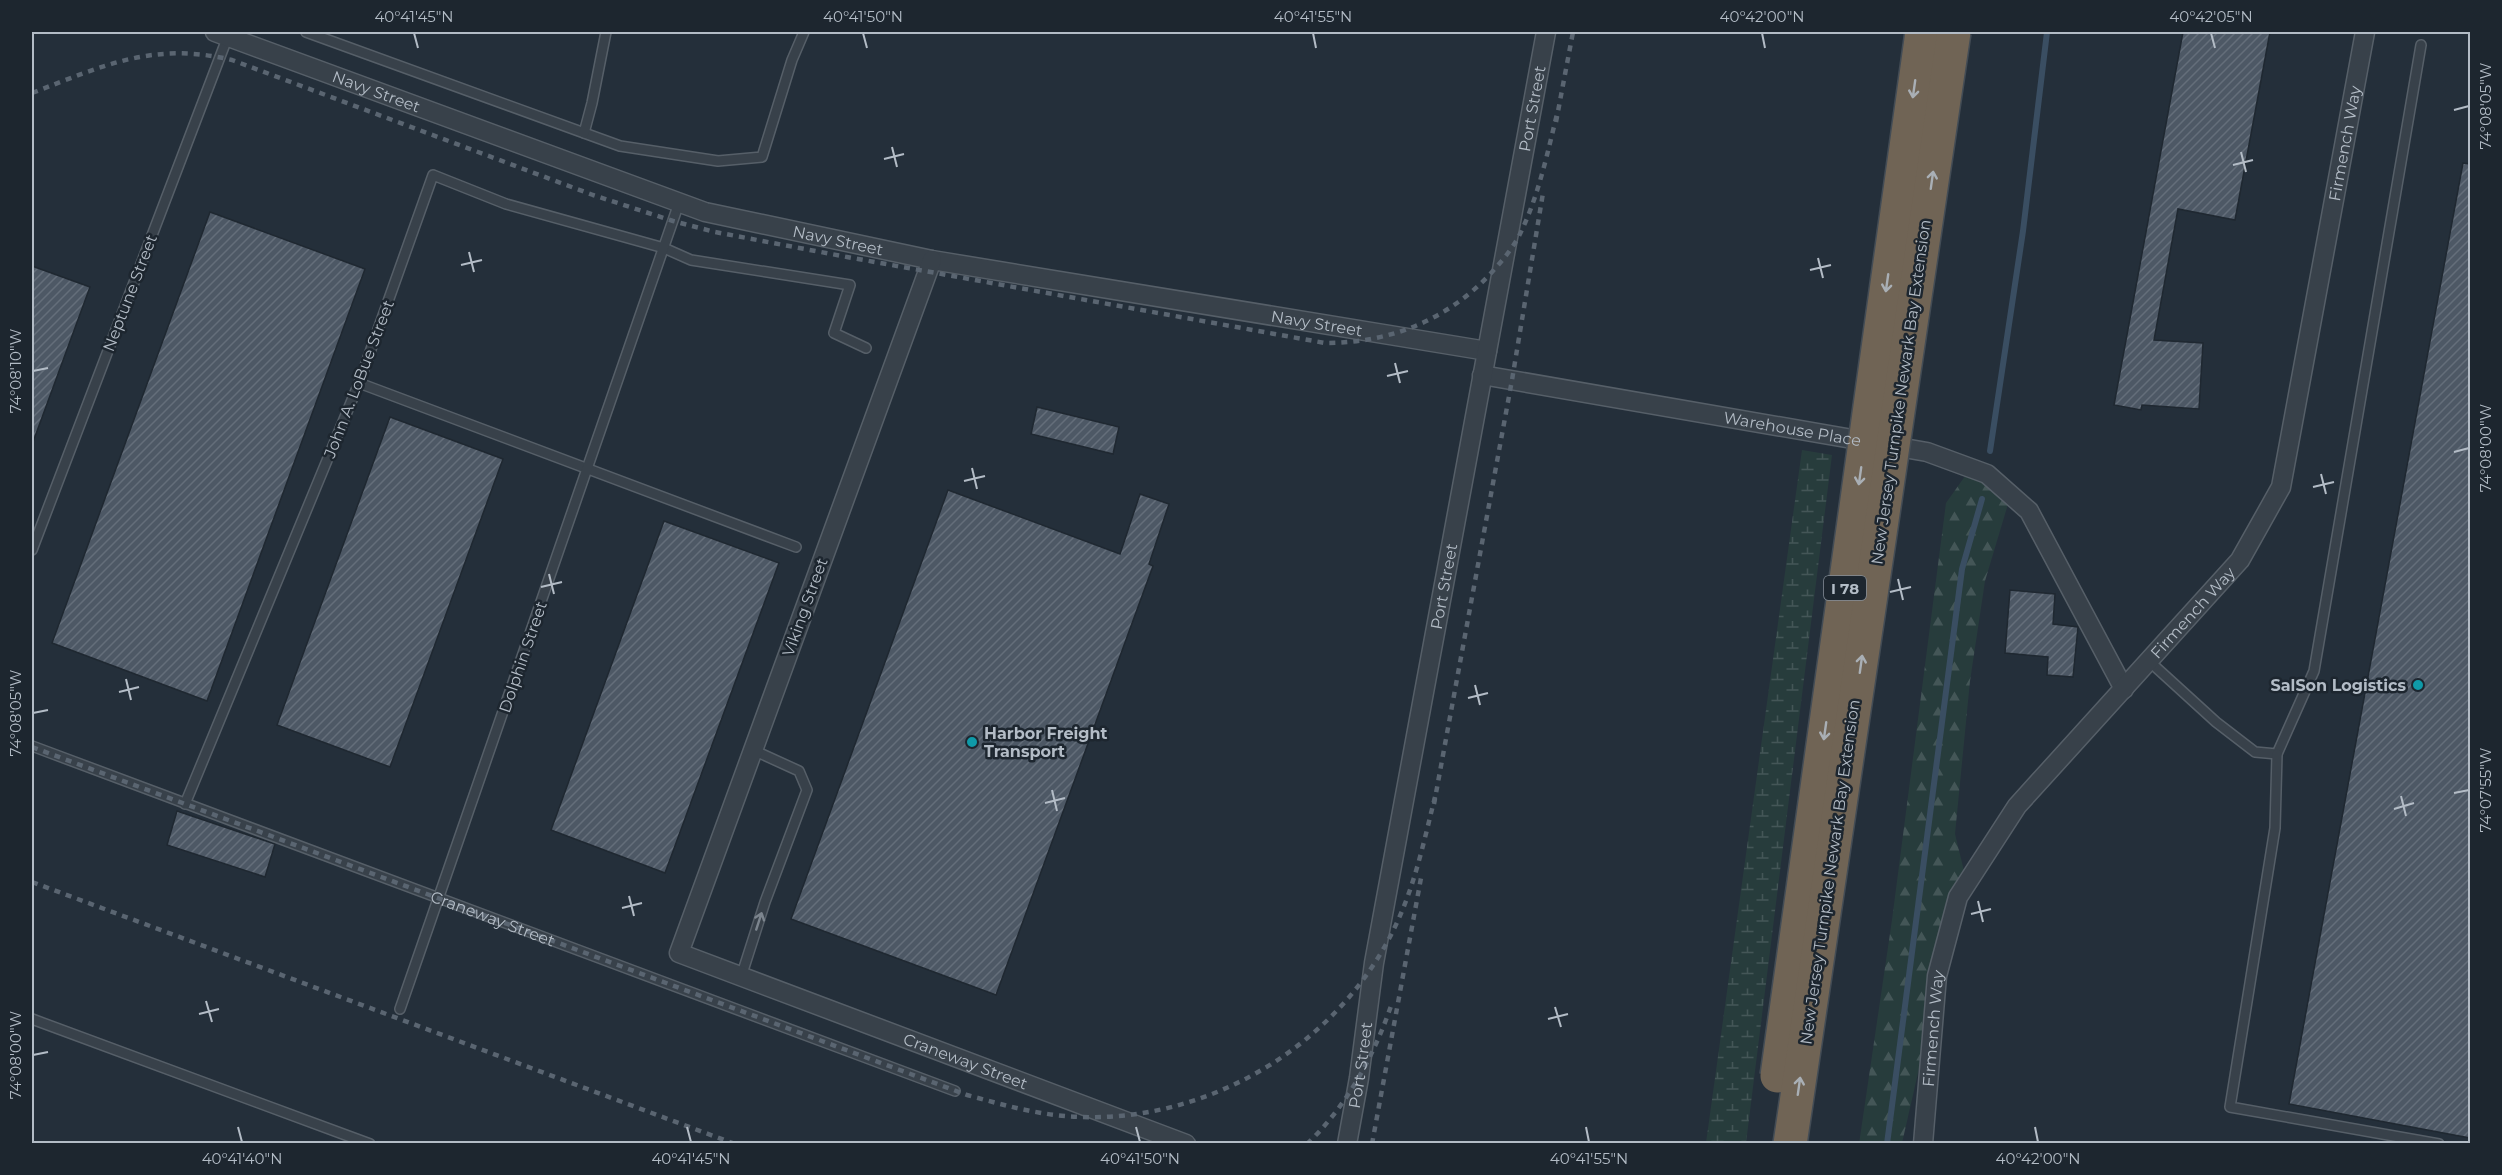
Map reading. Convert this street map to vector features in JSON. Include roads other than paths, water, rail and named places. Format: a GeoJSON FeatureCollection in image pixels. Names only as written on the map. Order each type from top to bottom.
{"type":"FeatureCollection","features":[{"type":"Feature","properties":{"kind":"highway","name":"New Jersey Turnpike Newark Bay Extension"},"geometry":{"type":"LineString","coordinates":[[1768,1143],[1922,32]]}},
{"type":"Feature","properties":{"kind":"highway","name":"New Jersey Turnpike Newark Bay Extension"},"geometry":{"type":"LineString","coordinates":[[1790,1143],[1954,32]]}},
{"type":"Feature","properties":{"kind":"street","name":"Port Street"},"geometry":{"type":"LineString","coordinates":[[1347,1143],[1359,1078],[1374,963],[1546,32]]}},
{"type":"Feature","properties":{"kind":"street","name":"Firmench Way"},"geometry":{"type":"LineString","coordinates":[[1923,1143],[1936,976],[1958,897],[2017,806],[2240,560],[2281,487],[2365,32]]}},
{"type":"Feature","properties":{"kind":"street","name":"Navy Street"},"geometry":{"type":"LineString","coordinates":[[222,34],[705,212],[932,260],[1487,351]]}},
{"type":"Feature","properties":{"kind":"street","name":"Viking Street"},"geometry":{"type":"LineString","coordinates":[[679,953],[932,260]]}},
{"type":"Feature","properties":{"kind":"street","name":"Warehouse Place"},"geometry":{"type":"LineString","coordinates":[[1482,375],[1927,452],[1987,474],[2029,511],[2124,689]]}},
{"type":"Feature","properties":{"kind":"street","name":"Craneway Street"},"geometry":{"type":"LineString","coordinates":[[679,953],[1186,1143]]}},
{"type":"Feature","properties":{"kind":"lane"},"geometry":{"type":"LineString","coordinates":[[306,32],[620,146],[718,161],[762,157],[792,60],[804,32]]}},
{"type":"Feature","properties":{"kind":"lane"},"geometry":{"type":"LineString","coordinates":[[584,133],[606,32]]}},
{"type":"Feature","properties":{"kind":"lane","name":"Neptune Street"},"geometry":{"type":"LineString","coordinates":[[32,550],[222,34]]}},
{"type":"Feature","properties":{"kind":"lane"},"geometry":{"type":"LineString","coordinates":[[2421,45],[2314,671],[2277,754],[2275,828],[2230,1107],[2439,1143]]}},
{"type":"Feature","properties":{"kind":"lane","name":"John A. LoBue Street"},"geometry":{"type":"LineString","coordinates":[[185,804],[359,383],[434,175],[506,204],[664,248]]}},
{"type":"Feature","properties":{"kind":"lane","name":"Dolphin Street"},"geometry":{"type":"LineString","coordinates":[[400,1009],[440,899],[679,203]]}},
{"type":"Feature","properties":{"kind":"lane"},"geometry":{"type":"LineString","coordinates":[[664,248],[691,260],[850,285],[834,333],[866,348]]}},
{"type":"Feature","properties":{"kind":"lane"},"geometry":{"type":"LineString","coordinates":[[359,383],[795,547]]}},
{"type":"Feature","properties":{"kind":"lane"},"geometry":{"type":"LineString","coordinates":[[2149,661],[2216,722],[2255,752],[2277,754]]}},
{"type":"Feature","properties":{"kind":"lane","name":"Craneway Street"},"geometry":{"type":"LineString","coordinates":[[32,746],[955,1091]]}},
{"type":"Feature","properties":{"kind":"lane"},"geometry":{"type":"LineString","coordinates":[[741,977],[765,902],[807,790],[799,771],[753,750]]}},
{"type":"Feature","properties":{"kind":"lane"},"geometry":{"type":"LineString","coordinates":[[32,1019],[370,1143]]}},
{"type":"Feature","properties":{"kind":"waterway"},"geometry":{"type":"LineString","coordinates":[[1990,451],[2023,231],[2047,32]]}},
{"type":"Feature","properties":{"kind":"waterway"},"geometry":{"type":"LineString","coordinates":[[1887,1144],[1962,569],[1982,499]]}},
{"type":"Feature","properties":{"kind":"railway"},"geometry":{"type":"LineString","coordinates":[[1556,122],[1573,32]]}},
{"type":"Feature","properties":{"kind":"railway"},"geometry":{"type":"LineString","coordinates":[[32,93],[106,66],[153,55],[177,53],[232,60],[593,195],[715,232],[1325,343],[1372,339],[1395,333],[1437,316],[1475,289],[1513,246],[1526,222],[1557,114]]}},
{"type":"Feature","properties":{"kind":"railway"},"geometry":{"type":"LineString","coordinates":[[1434,804],[1512,380],[1543,193]]}},
{"type":"Feature","properties":{"kind":"railway"},"geometry":{"type":"LineString","coordinates":[[32,747],[967,1095],[1004,1105],[1065,1116],[1116,1116],[1167,1108],[1216,1092],[1262,1070],[1305,1040],[1342,1005],[1374,964],[1399,918],[1415,874],[1435,797]]}},
{"type":"Feature","properties":{"kind":"railway"},"geometry":{"type":"LineString","coordinates":[[1372,1144],[1421,878]]}},
{"type":"Feature","properties":{"kind":"railway"},"geometry":{"type":"LineString","coordinates":[[32,882],[735,1144]]}},
{"type":"Feature","properties":{"kind":"railway"},"geometry":{"type":"LineString","coordinates":[[1307,1144],[1335,1113],[1358,1078],[1377,1041],[1392,1003]]}},
{"type":"Feature","properties":{"kind":"place","name":"SalSon Logistics"},"geometry":{"type":"Point","coordinates":[2418,685]}},
{"type":"Feature","properties":{"kind":"place","name":"Harbor Freight Transport"},"geometry":{"type":"Point","coordinates":[972,742]}}]}
